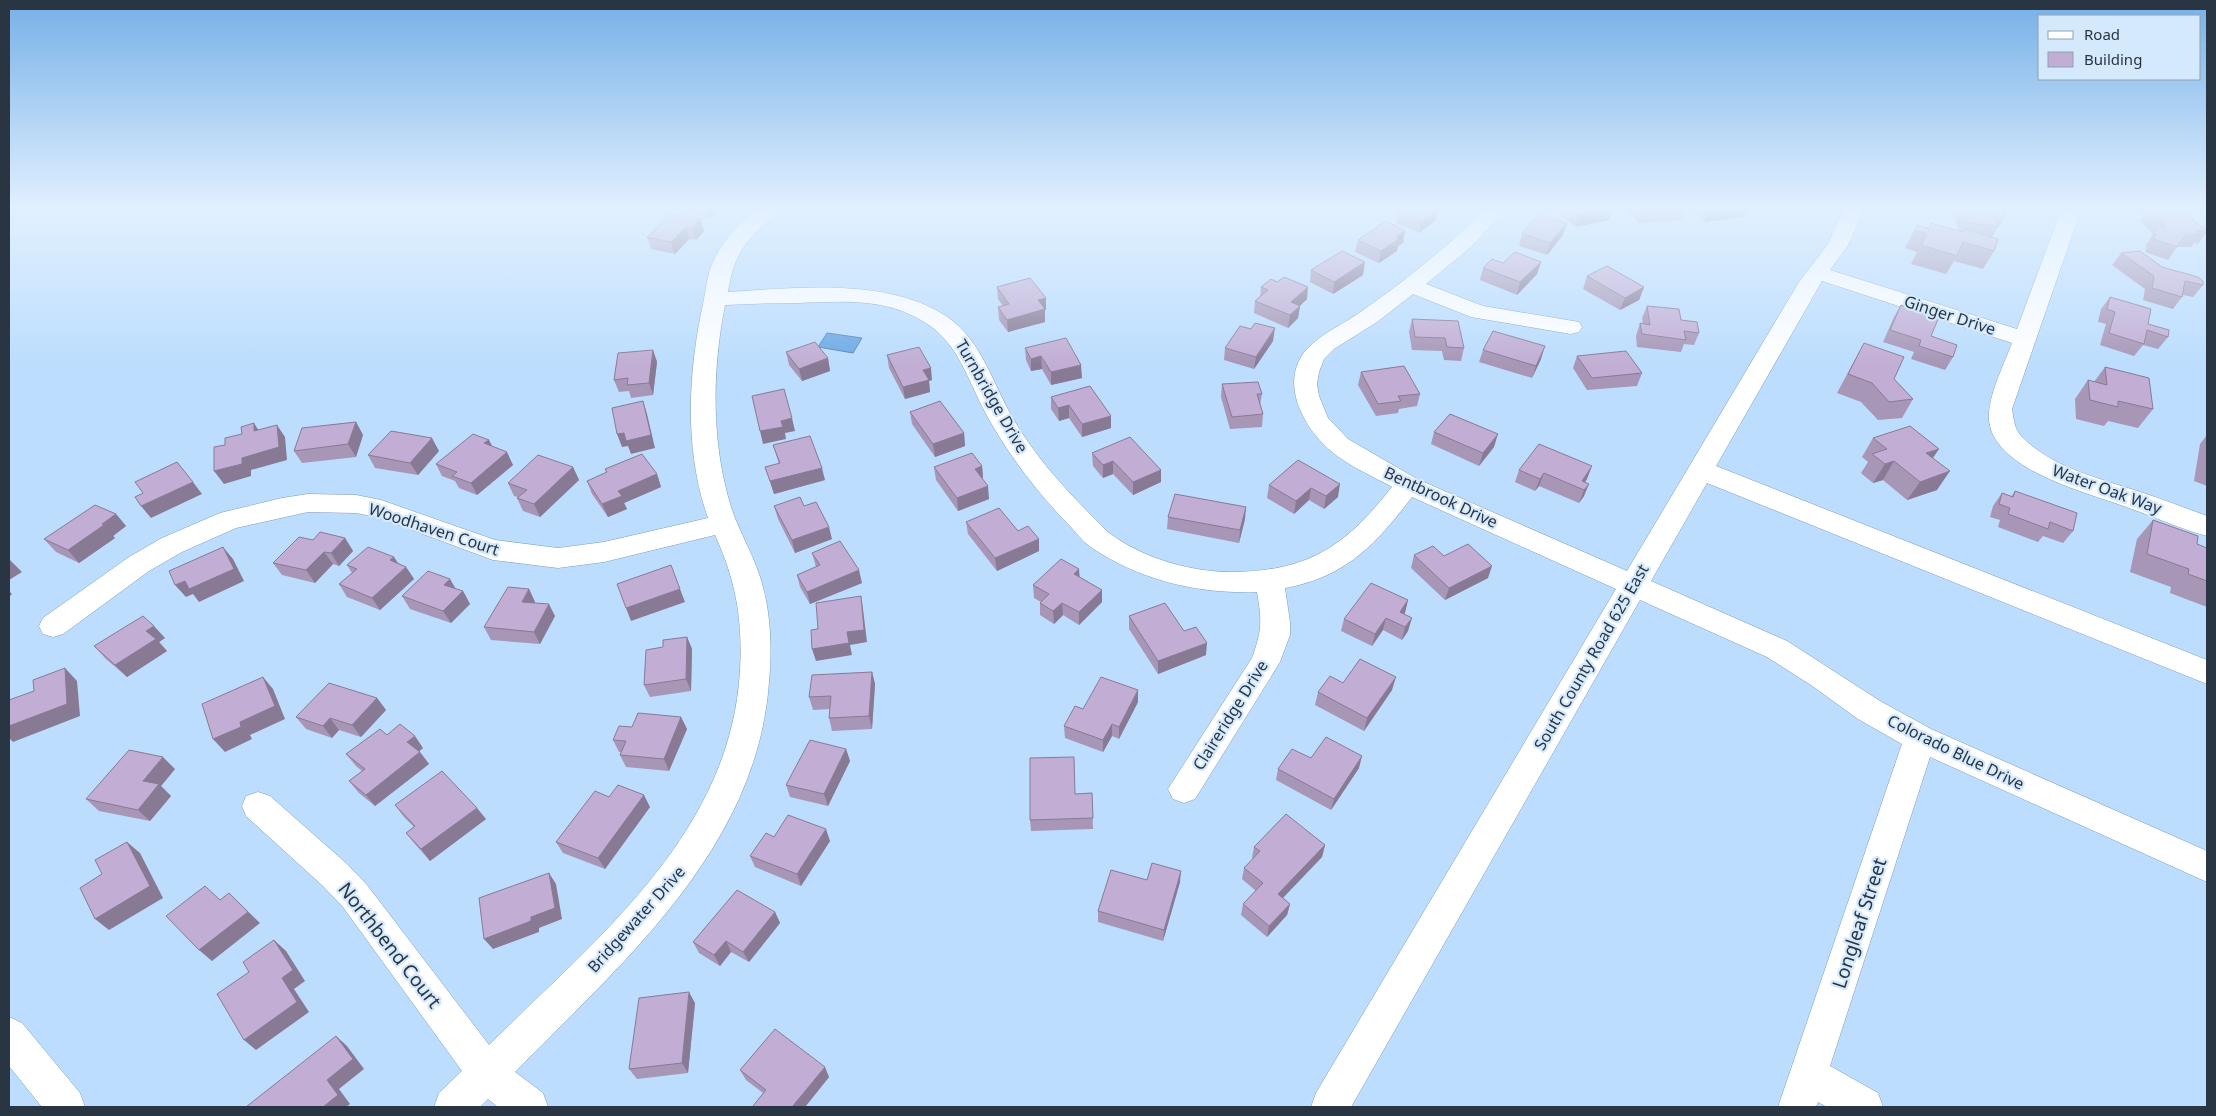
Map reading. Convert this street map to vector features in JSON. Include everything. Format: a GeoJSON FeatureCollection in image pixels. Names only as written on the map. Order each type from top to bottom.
{"type":"FeatureCollection","features":[{"type":"Feature","properties":{"kind":"street","name":"Bridgewater Drive"},"geometry":{"type":"LineString","coordinates":[[453,1107],[663,894],[692,854],[724,799],[736,768],[747,731],[753,696],[756,631],[747,583],[735,548],[722,524],[707,460],[703,425],[704,359],[724,261]]}},
{"type":"Feature","properties":{"kind":"street","name":"Bentbrook Drive"},"geometry":{"type":"LineString","coordinates":[[1441,261],[1368,317],[1326,344],[1311,361],[1306,384],[1311,408],[1327,433],[1339,445],[1408,485],[1633,584]]}},
{"type":"Feature","properties":{"kind":"street","name":"South County Road 625 East"},"geometry":{"type":"LineString","coordinates":[[1330,1107],[1810,282],[1827,261]]}},
{"type":"Feature","properties":{"kind":"street"},"geometry":{"type":"LineString","coordinates":[[2026,333],[2052,261]]}},
{"type":"Feature","properties":{"kind":"street","name":"Ginger Drive"},"geometry":{"type":"LineString","coordinates":[[1822,268],[2026,333]]}},
{"type":"Feature","properties":{"kind":"street"},"geometry":{"type":"LineString","coordinates":[[1411,285],[1479,312],[1571,327]]}},
{"type":"Feature","properties":{"kind":"street","name":"Turnbridge Drive"},"geometry":{"type":"LineString","coordinates":[[715,300],[864,294],[894,301],[919,310],[946,326],[966,347],[986,390],[1021,449],[1070,510],[1100,541],[1138,561],[1169,572],[1221,582],[1270,582],[1313,569],[1352,548],[1367,535],[1408,485]]}},
{"type":"Feature","properties":{"kind":"street","name":"Water Oak Way"},"geometry":{"type":"LineString","coordinates":[[2026,333],[2000,417],[2003,429],[2012,442],[2040,464],[2060,474],[2207,526]]}},
{"type":"Feature","properties":{"kind":"street"},"geometry":{"type":"LineString","coordinates":[[1700,470],[2207,672]]}},
{"type":"Feature","properties":{"kind":"street","name":"Woodhaven Court"},"geometry":{"type":"LineString","coordinates":[[53,626],[139,564],[172,545],[229,520],[282,507],[308,503],[356,504],[381,509],[493,550],[558,558],[604,552],[722,524]]}},
{"type":"Feature","properties":{"kind":"street","name":"Claireridge Drive"},"geometry":{"type":"LineString","coordinates":[[1184,789],[1266,662],[1276,622],[1270,582]]}},
{"type":"Feature","properties":{"kind":"street","name":"Colorado Blue Drive"},"geometry":{"type":"LineString","coordinates":[[1633,584],[1777,649],[1822,677],[1869,710],[1920,738],[2207,867]]}},
{"type":"Feature","properties":{"kind":"street","name":"Longleaf Street"},"geometry":{"type":"LineString","coordinates":[[1803,1091],[1920,738]]}},
{"type":"Feature","properties":{"kind":"street","name":"Northbend Court"},"geometry":{"type":"LineString","coordinates":[[258,806],[335,875],[355,896],[487,1074],[529,1107]]}},
{"type":"Feature","properties":{"kind":"street"},"geometry":{"type":"LineString","coordinates":[[9,1036],[66,1107]]}},
{"type":"Feature","properties":{"kind":"street"},"geometry":{"type":"LineString","coordinates":[[1803,1091],[1864,1107]]}},
{"type":"Feature","properties":{"kind":"water"},"geometry":{"type":"Polygon","coordinates":[[[827,333],[862,338],[853,353],[818,347],[827,333]]]}},
{"type":"Feature","properties":{"kind":"building"},"geometry":{"type":"Polygon","coordinates":[[[1326,261],[1365,262],[1334,282],[1311,270],[1326,261]]]}},
{"type":"Feature","properties":{"kind":"building"},"geometry":{"type":"Polygon","coordinates":[[[1490,261],[1503,263],[1505,261],[1541,262],[1520,282],[1483,268],[1490,261]]]}},
{"type":"Feature","properties":{"kind":"building"},"geometry":{"type":"Polygon","coordinates":[[[2133,261],[2154,261],[2162,267],[2198,277],[2203,281],[2203,285],[2185,281],[2182,297],[2152,288],[2154,276],[2133,261]]]}},
{"type":"Feature","properties":{"kind":"building"},"geometry":{"type":"Polygon","coordinates":[[[1607,266],[1644,287],[1625,298],[1587,276],[1607,266]]]}},
{"type":"Feature","properties":{"kind":"building"},"geometry":{"type":"Polygon","coordinates":[[[1284,277],[1308,287],[1291,302],[1300,306],[1290,315],[1255,301],[1268,290],[1261,287],[1271,279],[1277,282],[1284,277]]]}},
{"type":"Feature","properties":{"kind":"building"},"geometry":{"type":"Polygon","coordinates":[[[1030,278],[1046,298],[1038,300],[1045,309],[1007,320],[998,307],[1009,304],[997,287],[1030,278]]]}},
{"type":"Feature","properties":{"kind":"building"},"geometry":{"type":"Polygon","coordinates":[[[2110,297],[2151,309],[2148,324],[2169,330],[2168,337],[2147,330],[2144,344],[2109,333],[2115,312],[2107,309],[2110,297]]]}},
{"type":"Feature","properties":{"kind":"building"},"geometry":{"type":"Polygon","coordinates":[[[1901,305],[1939,317],[1931,336],[1957,345],[1953,357],[1919,346],[1921,340],[1890,330],[1901,305]]]}},
{"type":"Feature","properties":{"kind":"building"},"geometry":{"type":"Polygon","coordinates":[[[1647,306],[1679,309],[1681,320],[1697,322],[1699,333],[1684,331],[1686,340],[1642,334],[1640,323],[1650,325],[1647,306]]]}},
{"type":"Feature","properties":{"kind":"building"},"geometry":{"type":"Polygon","coordinates":[[[1412,319],[1458,321],[1464,348],[1447,347],[1445,338],[1415,337],[1412,319]]]}},
{"type":"Feature","properties":{"kind":"building"},"geometry":{"type":"Polygon","coordinates":[[[1255,323],[1275,328],[1256,357],[1225,348],[1240,326],[1251,329],[1255,323]]]}},
{"type":"Feature","properties":{"kind":"building"},"geometry":{"type":"Polygon","coordinates":[[[1493,331],[1545,346],[1536,366],[1483,350],[1493,331]]]}},
{"type":"Feature","properties":{"kind":"building"},"geometry":{"type":"Polygon","coordinates":[[[1066,338],[1081,365],[1051,372],[1041,356],[1031,359],[1025,348],[1066,338]]]}},
{"type":"Feature","properties":{"kind":"building"},"geometry":{"type":"Polygon","coordinates":[[[815,342],[828,358],[799,369],[786,352],[815,342]]]}},
{"type":"Feature","properties":{"kind":"building"},"geometry":{"type":"Polygon","coordinates":[[[1864,343],[1904,357],[1894,379],[1913,399],[1889,402],[1872,383],[1848,374],[1864,343]]]}},
{"type":"Feature","properties":{"kind":"building"},"geometry":{"type":"Polygon","coordinates":[[[919,347],[931,368],[923,370],[929,380],[903,387],[887,355],[919,347]]]}},
{"type":"Feature","properties":{"kind":"building"},"geometry":{"type":"Polygon","coordinates":[[[653,350],[649,383],[627,385],[628,378],[614,380],[618,353],[653,350]]]}},
{"type":"Feature","properties":{"kind":"building"},"geometry":{"type":"Polygon","coordinates":[[[1626,351],[1642,373],[1592,378],[1577,356],[1626,351]]]}},
{"type":"Feature","properties":{"kind":"building"},"geometry":{"type":"Polygon","coordinates":[[[1404,366],[1420,394],[1398,396],[1401,401],[1378,404],[1361,372],[1404,366]]]}},
{"type":"Feature","properties":{"kind":"building"},"geometry":{"type":"Polygon","coordinates":[[[2105,367],[2149,378],[2153,409],[2118,401],[2118,407],[2090,400],[2088,380],[2107,385],[2105,367]]]}},
{"type":"Feature","properties":{"kind":"building"},"geometry":{"type":"Polygon","coordinates":[[[1258,382],[1262,394],[1257,394],[1263,414],[1232,417],[1222,384],[1258,382]]]}},
{"type":"Feature","properties":{"kind":"building"},"geometry":{"type":"Polygon","coordinates":[[[1090,386],[1111,416],[1082,424],[1069,405],[1058,408],[1051,397],[1090,386]]]}},
{"type":"Feature","properties":{"kind":"building"},"geometry":{"type":"Polygon","coordinates":[[[784,389],[792,418],[781,421],[783,427],[760,431],[752,396],[784,389]]]}},
{"type":"Feature","properties":{"kind":"building"},"geometry":{"type":"Polygon","coordinates":[[[643,401],[651,435],[626,441],[624,433],[617,434],[612,408],[643,401]]]}},
{"type":"Feature","properties":{"kind":"building"},"geometry":{"type":"Polygon","coordinates":[[[940,401],[964,433],[933,444],[910,412],[940,401]]]}},
{"type":"Feature","properties":{"kind":"building"},"geometry":{"type":"Polygon","coordinates":[[[1450,414],[1498,434],[1483,453],[1434,432],[1450,414]]]}},
{"type":"Feature","properties":{"kind":"building"},"geometry":{"type":"Polygon","coordinates":[[[356,422],[348,444],[294,451],[302,428],[356,422]]]}},
{"type":"Feature","properties":{"kind":"building"},"geometry":{"type":"Polygon","coordinates":[[[254,423],[254,431],[277,425],[279,447],[242,458],[242,464],[214,471],[214,447],[225,445],[225,438],[242,434],[241,427],[254,423]]]}},
{"type":"Feature","properties":{"kind":"building"},"geometry":{"type":"Polygon","coordinates":[[[1910,426],[1939,449],[1926,453],[1950,471],[1920,482],[1894,461],[1885,464],[1872,454],[1887,449],[1873,438],[1910,426]]]}},
{"type":"Feature","properties":{"kind":"building"},"geometry":{"type":"Polygon","coordinates":[[[391,431],[432,438],[410,463],[368,455],[391,431]]]}},
{"type":"Feature","properties":{"kind":"building"},"geometry":{"type":"Polygon","coordinates":[[[473,434],[489,440],[484,443],[507,452],[471,483],[452,476],[457,472],[436,464],[473,434]]]}},
{"type":"Feature","properties":{"kind":"building"},"geometry":{"type":"Polygon","coordinates":[[[810,436],[822,468],[770,481],[765,467],[780,463],[773,445],[810,436]]]}},
{"type":"Feature","properties":{"kind":"building"},"geometry":{"type":"Polygon","coordinates":[[[1130,437],[1161,470],[1133,482],[1113,461],[1103,465],[1092,453],[1130,437]]]}},
{"type":"Feature","properties":{"kind":"building"},"geometry":{"type":"Polygon","coordinates":[[[1539,444],[1592,466],[1582,481],[1589,484],[1584,490],[1544,473],[1540,479],[1519,470],[1539,444]]]}},
{"type":"Feature","properties":{"kind":"building"},"geometry":{"type":"Polygon","coordinates":[[[972,453],[982,466],[975,469],[988,486],[957,498],[934,467],[972,453]]]}},
{"type":"Feature","properties":{"kind":"building"},"geometry":{"type":"Polygon","coordinates":[[[642,454],[657,474],[618,491],[622,496],[602,504],[587,481],[607,472],[605,469],[642,454]]]}},
{"type":"Feature","properties":{"kind":"building"},"geometry":{"type":"Polygon","coordinates":[[[538,455],[573,467],[534,504],[517,498],[527,490],[508,483],[538,455]]]}},
{"type":"Feature","properties":{"kind":"building"},"geometry":{"type":"Polygon","coordinates":[[[1298,460],[1340,484],[1326,496],[1311,488],[1296,501],[1269,485],[1298,460]]]}},
{"type":"Feature","properties":{"kind":"building"},"geometry":{"type":"Polygon","coordinates":[[[177,462],[193,482],[141,506],[135,497],[143,493],[135,482],[177,462]]]}},
{"type":"Feature","properties":{"kind":"building"},"geometry":{"type":"Polygon","coordinates":[[[2015,491],[2077,513],[2073,531],[2050,522],[2048,529],[2008,514],[2010,508],[1999,504],[2002,493],[2013,497],[2015,491]]]}},
{"type":"Feature","properties":{"kind":"building"},"geometry":{"type":"Polygon","coordinates":[[[1175,494],[1246,507],[1240,530],[1168,517],[1175,494]]]}},
{"type":"Feature","properties":{"kind":"building"},"geometry":{"type":"Polygon","coordinates":[[[800,497],[804,506],[816,502],[829,527],[792,540],[774,506],[800,497]]]}},
{"type":"Feature","properties":{"kind":"building"},"geometry":{"type":"Polygon","coordinates":[[[95,505],[116,514],[102,524],[104,525],[68,550],[44,539],[95,505]]]}},
{"type":"Feature","properties":{"kind":"building"},"geometry":{"type":"Polygon","coordinates":[[[999,508],[1018,531],[1028,526],[1039,539],[995,558],[966,522],[999,508]]]}},
{"type":"Feature","properties":{"kind":"building"},"geometry":{"type":"Polygon","coordinates":[[[2153,520],[2198,536],[2197,544],[2207,548],[2207,581],[2188,574],[2189,569],[2147,554],[2153,520]]]}},
{"type":"Feature","properties":{"kind":"building"},"geometry":{"type":"Polygon","coordinates":[[[320,532],[345,538],[331,553],[324,552],[306,570],[273,563],[299,537],[313,540],[320,532]]]}},
{"type":"Feature","properties":{"kind":"building"},"geometry":{"type":"Polygon","coordinates":[[[840,541],[859,570],[807,592],[797,575],[820,565],[812,553],[840,541]]]}},
{"type":"Feature","properties":{"kind":"building"},"geometry":{"type":"Polygon","coordinates":[[[1468,544],[1492,566],[1449,588],[1414,555],[1433,546],[1444,556],[1468,544]]]}},
{"type":"Feature","properties":{"kind":"building"},"geometry":{"type":"Polygon","coordinates":[[[223,547],[234,569],[189,589],[185,581],[175,585],[169,571],[223,547]]]}},
{"type":"Feature","properties":{"kind":"building"},"geometry":{"type":"Polygon","coordinates":[[[368,547],[394,557],[390,560],[406,567],[372,598],[339,584],[357,569],[347,565],[368,547]]]}},
{"type":"Feature","properties":{"kind":"building"},"geometry":{"type":"Polygon","coordinates":[[[1061,559],[1079,569],[1074,574],[1102,590],[1079,612],[1062,603],[1053,611],[1040,603],[1049,594],[1033,585],[1061,559]]]}},
{"type":"Feature","properties":{"kind":"building"},"geometry":{"type":"Polygon","coordinates":[[[671,565],[680,589],[626,608],[617,584],[671,565]]]}},
{"type":"Feature","properties":{"kind":"building"},"geometry":{"type":"Polygon","coordinates":[[[428,571],[450,579],[444,585],[463,591],[443,611],[402,596],[428,571]]]}},
{"type":"Feature","properties":{"kind":"building"},"geometry":{"type":"Polygon","coordinates":[[[1371,583],[1408,600],[1400,612],[1412,618],[1405,627],[1386,618],[1375,634],[1344,619],[1371,583]]]}},
{"type":"Feature","properties":{"kind":"building"},"geometry":{"type":"Polygon","coordinates":[[[508,587],[529,589],[522,602],[549,604],[534,632],[484,627],[508,587]]]}},
{"type":"Feature","properties":{"kind":"building"},"geometry":{"type":"Polygon","coordinates":[[[861,596],[864,630],[847,632],[849,643],[812,649],[811,630],[818,629],[816,603],[861,596]]]}},
{"type":"Feature","properties":{"kind":"building"},"geometry":{"type":"Polygon","coordinates":[[[1165,603],[1184,631],[1196,627],[1207,643],[1158,661],[1129,616],[1165,603]]]}},
{"type":"Feature","properties":{"kind":"building"},"geometry":{"type":"Polygon","coordinates":[[[143,616],[154,626],[146,631],[156,639],[115,665],[94,646],[143,616]]]}},
{"type":"Feature","properties":{"kind":"building"},"geometry":{"type":"Polygon","coordinates":[[[687,637],[686,679],[644,685],[646,650],[663,647],[663,640],[687,637]]]}},
{"type":"Feature","properties":{"kind":"building"},"geometry":{"type":"Polygon","coordinates":[[[1360,659],[1396,677],[1367,718],[1318,692],[1330,676],[1343,683],[1360,659]]]}},
{"type":"Feature","properties":{"kind":"building"},"geometry":{"type":"Polygon","coordinates":[[[65,668],[67,704],[9,726],[9,700],[34,691],[33,680],[65,668]]]}},
{"type":"Feature","properties":{"kind":"building"},"geometry":{"type":"Polygon","coordinates":[[[872,672],[869,716],[829,718],[831,696],[809,697],[812,675],[872,672]]]}},
{"type":"Feature","properties":{"kind":"building"},"geometry":{"type":"Polygon","coordinates":[[[263,677],[275,706],[240,722],[241,727],[213,739],[202,704],[263,677]]]}},
{"type":"Feature","properties":{"kind":"building"},"geometry":{"type":"Polygon","coordinates":[[[1101,677],[1138,690],[1119,727],[1112,724],[1103,740],[1064,726],[1075,706],[1083,709],[1101,677]]]}},
{"type":"Feature","properties":{"kind":"building"},"geometry":{"type":"Polygon","coordinates":[[[329,683],[377,698],[352,725],[330,718],[323,726],[296,717],[329,683]]]}},
{"type":"Feature","properties":{"kind":"building"},"geometry":{"type":"Polygon","coordinates":[[[638,713],[681,717],[664,759],[620,755],[626,741],[613,740],[619,726],[632,727],[638,713]]]}},
{"type":"Feature","properties":{"kind":"building"},"geometry":{"type":"Polygon","coordinates":[[[400,724],[415,736],[407,742],[420,752],[366,795],[349,781],[365,769],[346,754],[380,729],[387,735],[400,724]]]}},
{"type":"Feature","properties":{"kind":"building"},"geometry":{"type":"Polygon","coordinates":[[[1326,737],[1362,756],[1334,799],[1278,769],[1292,749],[1311,758],[1326,737]]]}},
{"type":"Feature","properties":{"kind":"building"},"geometry":{"type":"Polygon","coordinates":[[[810,740],[846,749],[824,794],[786,785],[810,740]]]}},
{"type":"Feature","properties":{"kind":"building"},"geometry":{"type":"Polygon","coordinates":[[[129,750],[163,757],[143,781],[159,784],[138,810],[86,799],[129,750]]]}},
{"type":"Feature","properties":{"kind":"building"},"geometry":{"type":"Polygon","coordinates":[[[1074,757],[1075,794],[1092,793],[1093,818],[1030,820],[1030,758],[1074,757]]]}},
{"type":"Feature","properties":{"kind":"building"},"geometry":{"type":"Polygon","coordinates":[[[442,771],[477,808],[421,849],[406,833],[415,826],[395,805],[442,771]]]}},
{"type":"Feature","properties":{"kind":"building"},"geometry":{"type":"Polygon","coordinates":[[[618,785],[644,795],[598,858],[556,842],[595,791],[609,797],[618,785]]]}},
{"type":"Feature","properties":{"kind":"building"},"geometry":{"type":"Polygon","coordinates":[[[1286,814],[1325,845],[1278,894],[1290,904],[1269,926],[1243,904],[1263,883],[1244,868],[1260,851],[1254,847],[1286,814]]]}},
{"type":"Feature","properties":{"kind":"building"},"geometry":{"type":"Polygon","coordinates":[[[788,815],[826,829],[797,874],[750,856],[766,833],[774,837],[788,815]]]}},
{"type":"Feature","properties":{"kind":"building"},"geometry":{"type":"Polygon","coordinates":[[[127,842],[150,886],[95,919],[80,888],[102,874],[95,860],[127,842]]]}},
{"type":"Feature","properties":{"kind":"building"},"geometry":{"type":"Polygon","coordinates":[[[1152,863],[1181,871],[1164,930],[1098,911],[1111,870],[1147,880],[1152,863]]]}},
{"type":"Feature","properties":{"kind":"building"},"geometry":{"type":"Polygon","coordinates":[[[549,873],[555,908],[531,917],[531,921],[484,939],[479,898],[549,873]]]}},
{"type":"Feature","properties":{"kind":"building"},"geometry":{"type":"Polygon","coordinates":[[[205,886],[220,900],[229,893],[248,912],[199,950],[166,916],[205,886]]]}},
{"type":"Feature","properties":{"kind":"building"},"geometry":{"type":"Polygon","coordinates":[[[737,890],[775,912],[743,952],[726,941],[714,955],[693,942],[737,890]]]}},
{"type":"Feature","properties":{"kind":"building"},"geometry":{"type":"Polygon","coordinates":[[[274,940],[293,970],[282,978],[297,1002],[244,1040],[217,994],[249,972],[243,962],[274,940]]]}},
{"type":"Feature","properties":{"kind":"building"},"geometry":{"type":"Polygon","coordinates":[[[689,992],[682,1063],[629,1069],[639,998],[689,992]]]}},
{"type":"Feature","properties":{"kind":"building"},"geometry":{"type":"Polygon","coordinates":[[[775,1029],[825,1067],[792,1107],[755,1107],[753,1106],[766,1090],[740,1070],[775,1029]]]}},
{"type":"Feature","properties":{"kind":"building"},"geometry":{"type":"Polygon","coordinates":[[[336,1036],[353,1059],[327,1080],[338,1095],[323,1107],[246,1107],[336,1036]]]}}]}
